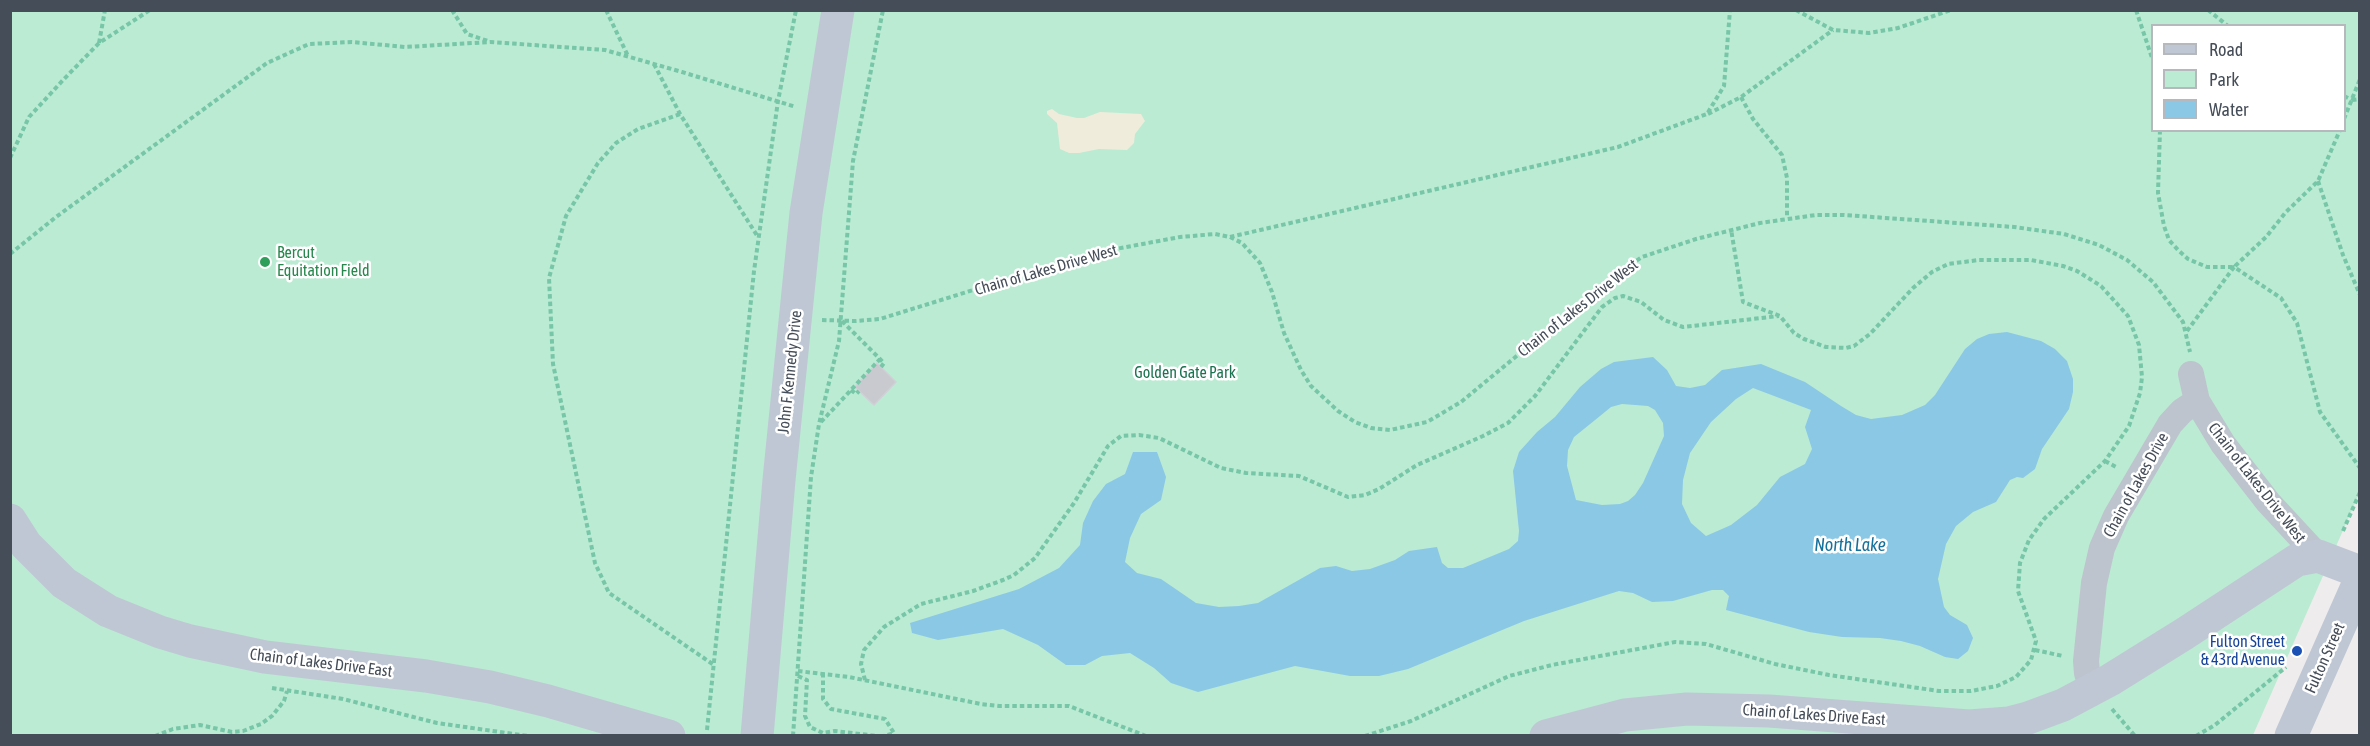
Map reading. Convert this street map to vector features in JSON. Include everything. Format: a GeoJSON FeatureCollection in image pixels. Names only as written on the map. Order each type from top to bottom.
{"type":"FeatureCollection","features":[{"type":"Feature","properties":{"kind":"street","name":"John F Kennedy Drive"},"geometry":{"type":"LineString","coordinates":[[757,735],[779,480],[806,213],[837,10]]}},
{"type":"Feature","properties":{"kind":"street","name":"Chain of Lakes Drive West"},"geometry":{"type":"LineString","coordinates":[[2191,374],[2197,401],[2211,426],[2243,471],[2281,517],[2318,556]]}},
{"type":"Feature","properties":{"kind":"street","name":"Chain of Lakes Drive"},"geometry":{"type":"LineString","coordinates":[[2092,689],[2086,661],[2094,583],[2102,548],[2116,516],[2170,424],[2182,411],[2197,401]]}},
{"type":"Feature","properties":{"kind":"street","name":"Chain of Lakes Drive East"},"geometry":{"type":"LineString","coordinates":[[10,520],[26,545],[63,583],[108,611],[160,632],[190,641],[265,657],[426,676],[489,687],[669,735]]}},
{"type":"Feature","properties":{"kind":"street"},"geometry":{"type":"LineString","coordinates":[[2318,556],[2360,572]]}},
{"type":"Feature","properties":{"kind":"street","name":"Chain of Lakes Drive East"},"geometry":{"type":"LineString","coordinates":[[1546,735],[1625,715],[1687,709],[1829,715],[1942,724],[1990,725],[2028,718],[2063,705],[2092,689],[2184,634],[2291,563],[2318,556]]}},
{"type":"Feature","properties":{"kind":"street","name":"Fulton Street"},"geometry":{"type":"LineString","coordinates":[[2291,735],[2360,580]]}},
{"type":"Feature","properties":{"kind":"path"},"geometry":{"type":"LineString","coordinates":[[99,43],[105,10]]}},
{"type":"Feature","properties":{"kind":"path"},"geometry":{"type":"LineString","coordinates":[[10,158],[29,117],[99,43],[150,10]]}},
{"type":"Feature","properties":{"kind":"path"},"geometry":{"type":"LineString","coordinates":[[452,10],[467,34],[490,42]]}},
{"type":"Feature","properties":{"kind":"path"},"geometry":{"type":"LineString","coordinates":[[606,10],[628,56]]}},
{"type":"Feature","properties":{"kind":"path"},"geometry":{"type":"LineString","coordinates":[[707,730],[758,237],[778,101],[796,10]]}},
{"type":"Feature","properties":{"kind":"path"},"geometry":{"type":"LineString","coordinates":[[793,735],[809,493],[819,424],[835,361],[842,321],[853,161],[883,10]]}},
{"type":"Feature","properties":{"kind":"path"},"geometry":{"type":"LineString","coordinates":[[1707,114],[1724,86],[1730,10]]}},
{"type":"Feature","properties":{"kind":"path"},"geometry":{"type":"LineString","coordinates":[[1796,10],[1833,30],[1869,33],[1898,28],[1951,10]]}},
{"type":"Feature","properties":{"kind":"path"},"geometry":{"type":"LineString","coordinates":[[2136,10],[2151,55]]}},
{"type":"Feature","properties":{"kind":"path"},"geometry":{"type":"LineString","coordinates":[[2208,10],[2226,24]]}},
{"type":"Feature","properties":{"kind":"path"},"geometry":{"type":"LineString","coordinates":[[1230,237],[1618,147],[1707,114],[1741,98],[1833,30]]}},
{"type":"Feature","properties":{"kind":"path"},"geometry":{"type":"LineString","coordinates":[[10,254],[56,217],[267,63],[309,44],[352,42],[405,46],[490,42],[605,50],[778,101]]}},
{"type":"Feature","properties":{"kind":"path"},"geometry":{"type":"LineString","coordinates":[[654,64],[680,114],[758,237]]}},
{"type":"Feature","properties":{"kind":"path"},"geometry":{"type":"LineString","coordinates":[[2346,114],[2360,79]]}},
{"type":"Feature","properties":{"kind":"path"},"geometry":{"type":"LineString","coordinates":[[2346,97],[2352,100],[2360,99]]}},
{"type":"Feature","properties":{"kind":"path"},"geometry":{"type":"LineString","coordinates":[[1741,98],[1753,119],[1782,155],[1787,178],[1786,218]]}},
{"type":"Feature","properties":{"kind":"path"},"geometry":{"type":"LineString","coordinates":[[680,114],[638,129],[616,143],[598,163],[566,216],[549,278],[553,364],[595,563],[609,593],[715,665]]}},
{"type":"Feature","properties":{"kind":"path"},"geometry":{"type":"LineString","coordinates":[[2160,132],[2158,193],[2169,240],[2187,259],[2207,267],[2234,267],[2281,298],[2297,324],[2320,412],[2360,468]]}},
{"type":"Feature","properties":{"kind":"path"},"geometry":{"type":"LineString","coordinates":[[2186,332],[2234,267],[2266,237],[2298,199],[2318,181],[2339,132]]}},
{"type":"Feature","properties":{"kind":"path"},"geometry":{"type":"LineString","coordinates":[[2318,181],[2343,255],[2360,295]]}},
{"type":"Feature","properties":{"kind":"path","name":"Chain of Lakes Drive West"},"geometry":{"type":"LineString","coordinates":[[796,317],[866,321],[895,315],[1098,252],[1180,237],[1215,234],[1230,237],[1242,243],[1260,263],[1272,292],[1284,333],[1311,386],[1338,411],[1355,422],[1371,428],[1390,430],[1427,422],[1461,402],[1626,266],[1663,249],[1731,229],[1786,218],[1844,215],[2014,227],[2081,239],[2114,252],[2141,271],[2175,309],[2186,332],[2191,374]]}},
{"type":"Feature","properties":{"kind":"path"},"geometry":{"type":"LineString","coordinates":[[1365,735],[1411,721],[1509,676],[1552,665],[1674,642],[1706,644],[1775,664],[1829,675],[1939,691],[1971,691],[1997,686],[2016,677],[2031,660],[2036,641],[2018,591],[2018,573],[2023,552],[2044,519],[2097,470],[2114,451],[2129,426],[2140,393],[2142,361],[2128,315],[2101,286],[2077,271],[2048,262],[1994,259],[1948,264],[1932,272],[1913,288],[1870,334],[1854,346],[1835,348],[1815,344],[1794,333],[1780,316],[1743,302],[1731,229]]}},
{"type":"Feature","properties":{"kind":"path"},"geometry":{"type":"LineString","coordinates":[[866,680],[861,664],[864,650],[884,627],[921,604],[973,591],[1004,580],[1035,558],[1065,517],[1107,446],[1121,436],[1139,435],[1159,438],[1221,468],[1246,473],[1288,474],[1348,497],[1365,495],[1417,465],[1508,423],[1535,396],[1602,307],[1615,297],[1623,296],[1641,302],[1664,320],[1683,327],[1780,316]]}},
{"type":"Feature","properties":{"kind":"path"},"geometry":{"type":"LineString","coordinates":[[842,321],[884,363],[881,367]]}},
{"type":"Feature","properties":{"kind":"path"},"geometry":{"type":"LineString","coordinates":[[819,424],[880,359]]}},
{"type":"Feature","properties":{"kind":"path"},"geometry":{"type":"LineString","coordinates":[[851,390],[856,394],[859,391]]}},
{"type":"Feature","properties":{"kind":"path"},"geometry":{"type":"LineString","coordinates":[[2343,531],[2360,492]]}},
{"type":"Feature","properties":{"kind":"path"},"geometry":{"type":"LineString","coordinates":[[2196,735],[2215,724],[2286,666]]}},
{"type":"Feature","properties":{"kind":"path"},"geometry":{"type":"LineString","coordinates":[[798,674],[823,673],[866,680],[981,704],[1069,706],[1146,735]]}},
{"type":"Feature","properties":{"kind":"path"},"geometry":{"type":"LineString","coordinates":[[823,673],[823,699],[831,709],[885,719],[894,733],[884,735]]}},
{"type":"Feature","properties":{"kind":"path"},"geometry":{"type":"LineString","coordinates":[[798,674],[807,680],[805,716],[810,727],[823,733],[835,731],[877,735]]}},
{"type":"Feature","properties":{"kind":"path"},"geometry":{"type":"LineString","coordinates":[[155,735],[173,729],[200,725],[232,732],[253,728],[272,716],[284,701],[287,691]]}},
{"type":"Feature","properties":{"kind":"green space","name":"Golden Gate Park"},"geometry":{"type":"Polygon","coordinates":[[[10,11],[2359,11],[2359,494],[2253,735],[11,735],[10,11]]]}},
{"type":"Feature","properties":{"kind":"sand"},"geometry":{"type":"Polygon","coordinates":[[[1052,109],[1059,114],[1077,118],[1100,112],[1141,114],[1145,121],[1135,134],[1134,143],[1127,150],[1099,149],[1069,153],[1060,149],[1057,123],[1047,114],[1047,111],[1052,109]]]}},
{"type":"Feature","properties":{"kind":"water","name":"North Lake"},"geometry":{"type":"Polygon","coordinates":[[[2007,332],[2041,341],[2055,349],[2067,361],[2073,379],[2073,392],[2069,409],[2042,449],[2035,469],[2023,478],[2017,477],[2010,480],[1996,502],[1973,512],[1956,526],[1946,544],[1938,579],[1944,607],[1950,615],[1967,625],[1973,638],[1968,651],[1958,659],[1945,657],[1901,641],[1809,632],[1726,610],[1729,596],[1723,590],[1712,590],[1673,601],[1652,602],[1633,593],[1619,591],[1524,621],[1408,669],[1379,676],[1350,676],[1295,666],[1198,692],[1171,683],[1154,668],[1130,653],[1102,656],[1085,665],[1066,665],[1038,645],[1003,629],[938,640],[912,633],[910,623],[1019,589],[1059,568],[1080,545],[1083,523],[1093,501],[1106,484],[1125,474],[1133,452],[1157,452],[1166,477],[1161,500],[1141,514],[1130,538],[1125,562],[1137,573],[1161,579],[1196,603],[1219,607],[1239,606],[1258,603],[1320,568],[1336,566],[1352,571],[1370,569],[1395,560],[1409,551],[1437,547],[1442,563],[1448,568],[1463,568],[1509,549],[1518,541],[1513,471],[1519,452],[1555,417],[1580,387],[1601,369],[1614,362],[1653,357],[1667,370],[1676,386],[1690,388],[1705,385],[1722,370],[1761,364],[1805,382],[1856,415],[1871,419],[1902,415],[1925,405],[1935,395],[1965,349],[1977,339],[1989,334],[2007,332]],[[1753,388],[1736,399],[1711,422],[1690,453],[1683,480],[1682,504],[1691,523],[1706,536],[1731,525],[1757,505],[1780,477],[1805,464],[1812,449],[1805,427],[1811,410],[1753,388]],[[1622,404],[1611,407],[1574,437],[1568,450],[1567,466],[1576,500],[1602,505],[1620,504],[1635,495],[1643,483],[1664,436],[1663,423],[1655,410],[1648,406],[1622,404]]]}},
{"type":"Feature","properties":{"kind":"building"},"geometry":{"type":"Polygon","coordinates":[[[877,363],[896,382],[874,405],[855,387],[877,363]]]}},
{"type":"Feature","properties":{"kind":"place","name":"Bercut Equitation Field"},"geometry":{"type":"Point","coordinates":[265,262]}},
{"type":"Feature","properties":{"kind":"place","name":"Fulton Street & 43rd Avenue"},"geometry":{"type":"Point","coordinates":[2297,651]}}]}
